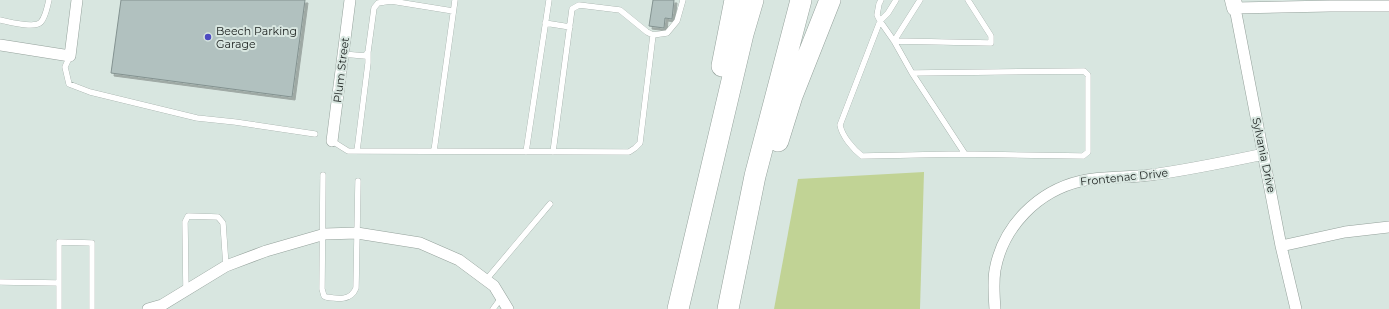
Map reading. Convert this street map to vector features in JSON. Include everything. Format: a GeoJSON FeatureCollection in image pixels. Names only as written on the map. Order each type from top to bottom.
{"type":"FeatureCollection","features":[{"type":"Feature","properties":{"kind":"highway"},"geometry":{"type":"LineString","coordinates":[[675,309],[735,0]]}},
{"type":"Feature","properties":{"kind":"highway"},"geometry":{"type":"LineString","coordinates":[[678,309],[744,34],[754,0]]}},
{"type":"Feature","properties":{"kind":"highway"},"geometry":{"type":"LineString","coordinates":[[730,302],[755,176],[801,0]]}},
{"type":"Feature","properties":{"kind":"highway"},"geometry":{"type":"LineString","coordinates":[[730,302],[764,184],[792,96],[830,0]]}},
{"type":"Feature","properties":{"kind":"street"},"geometry":{"type":"LineString","coordinates":[[0,45],[70,56],[76,0]]}},
{"type":"Feature","properties":{"kind":"street","name":"Plum Street"},"geometry":{"type":"LineString","coordinates":[[332,141],[350,0]]}},
{"type":"Feature","properties":{"kind":"street"},"geometry":{"type":"LineString","coordinates":[[1234,4],[1389,6]]}},
{"type":"Feature","properties":{"kind":"street","name":"Sylvania Drive"},"geometry":{"type":"LineString","coordinates":[[1234,4],[1281,246],[1296,309]]}},
{"type":"Feature","properties":{"kind":"street","name":"Frontenac Drive"},"geometry":{"type":"LineString","coordinates":[[995,309],[995,269],[1001,248],[1014,224],[1026,211],[1050,193],[1082,181],[1131,178],[1162,174],[1264,154]]}},
{"type":"Feature","properties":{"kind":"street"},"geometry":{"type":"LineString","coordinates":[[1281,246],[1345,232],[1389,226]]}},
{"type":"Feature","properties":{"kind":"street"},"geometry":{"type":"LineString","coordinates":[[148,309],[162,307],[226,266],[266,251],[322,235],[357,233],[420,243],[459,260],[494,286],[508,309]]}},
{"type":"Feature","properties":{"kind":"lane"},"geometry":{"type":"LineString","coordinates":[[0,20],[33,26],[40,23],[44,18],[48,0]]}},
{"type":"Feature","properties":{"kind":"lane"},"geometry":{"type":"LineString","coordinates":[[434,151],[455,0]]}},
{"type":"Feature","properties":{"kind":"lane"},"geometry":{"type":"LineString","coordinates":[[526,152],[549,0]]}},
{"type":"Feature","properties":{"kind":"lane"},"geometry":{"type":"LineString","coordinates":[[553,152],[572,9],[579,5],[620,10],[647,32],[653,35],[667,33],[677,21],[683,0]]}},
{"type":"Feature","properties":{"kind":"lane"},"geometry":{"type":"LineString","coordinates":[[881,0],[877,15],[880,21],[965,154]]}},
{"type":"Feature","properties":{"kind":"lane"},"geometry":{"type":"LineString","coordinates":[[896,0],[888,13],[880,21],[840,125],[841,130],[857,152],[862,156],[965,154],[1083,156],[1088,152],[1088,75],[1084,71],[912,73]]}},
{"type":"Feature","properties":{"kind":"lane"},"geometry":{"type":"LineString","coordinates":[[894,41],[920,0]]}},
{"type":"Feature","properties":{"kind":"lane"},"geometry":{"type":"LineString","coordinates":[[894,41],[991,43],[991,36],[968,0]]}},
{"type":"Feature","properties":{"kind":"lane"},"geometry":{"type":"LineString","coordinates":[[357,151],[374,8],[378,3],[391,2],[453,11]]}},
{"type":"Feature","properties":{"kind":"lane"},"geometry":{"type":"LineString","coordinates":[[545,23],[570,27]]}},
{"type":"Feature","properties":{"kind":"lane"},"geometry":{"type":"LineString","coordinates":[[332,141],[348,151],[629,152],[640,143],[653,35]]}},
{"type":"Feature","properties":{"kind":"lane"},"geometry":{"type":"LineString","coordinates":[[343,54],[365,56],[368,52]]}},
{"type":"Feature","properties":{"kind":"lane"},"geometry":{"type":"LineString","coordinates":[[70,56],[65,67],[69,84],[90,92],[197,118],[315,134]]}},
{"type":"Feature","properties":{"kind":"lane"},"geometry":{"type":"LineString","coordinates":[[323,175],[322,292],[326,297],[348,298],[352,295],[356,288],[358,180]]}},
{"type":"Feature","properties":{"kind":"lane"},"geometry":{"type":"LineString","coordinates":[[486,280],[550,204]]}},
{"type":"Feature","properties":{"kind":"lane"},"geometry":{"type":"LineString","coordinates":[[186,291],[185,222],[188,216],[218,217],[223,223],[226,266]]}},
{"type":"Feature","properties":{"kind":"lane"},"geometry":{"type":"LineString","coordinates":[[59,309],[60,242],[92,243],[92,309]]}},
{"type":"Feature","properties":{"kind":"lane"},"geometry":{"type":"LineString","coordinates":[[0,282],[59,283]]}},
{"type":"Feature","properties":{"kind":"lane"},"geometry":{"type":"LineString","coordinates":[[493,309],[501,298]]}},
{"type":"Feature","properties":{"kind":"green space"},"geometry":{"type":"Polygon","coordinates":[[[924,172],[920,309],[774,309],[798,179],[924,172]]]}},
{"type":"Feature","properties":{"kind":"building","name":"Beech Parking Garage"},"geometry":{"type":"Polygon","coordinates":[[[121,0],[305,0],[292,97],[111,73],[121,0]]]}},
{"type":"Feature","properties":{"kind":"building"},"geometry":{"type":"Polygon","coordinates":[[[653,0],[674,0],[672,19],[665,18],[664,28],[649,26],[653,0]]]}},
{"type":"Feature","properties":{"kind":"place","name":"Beech Parking Garage"},"geometry":{"type":"Point","coordinates":[208,37]}}]}
